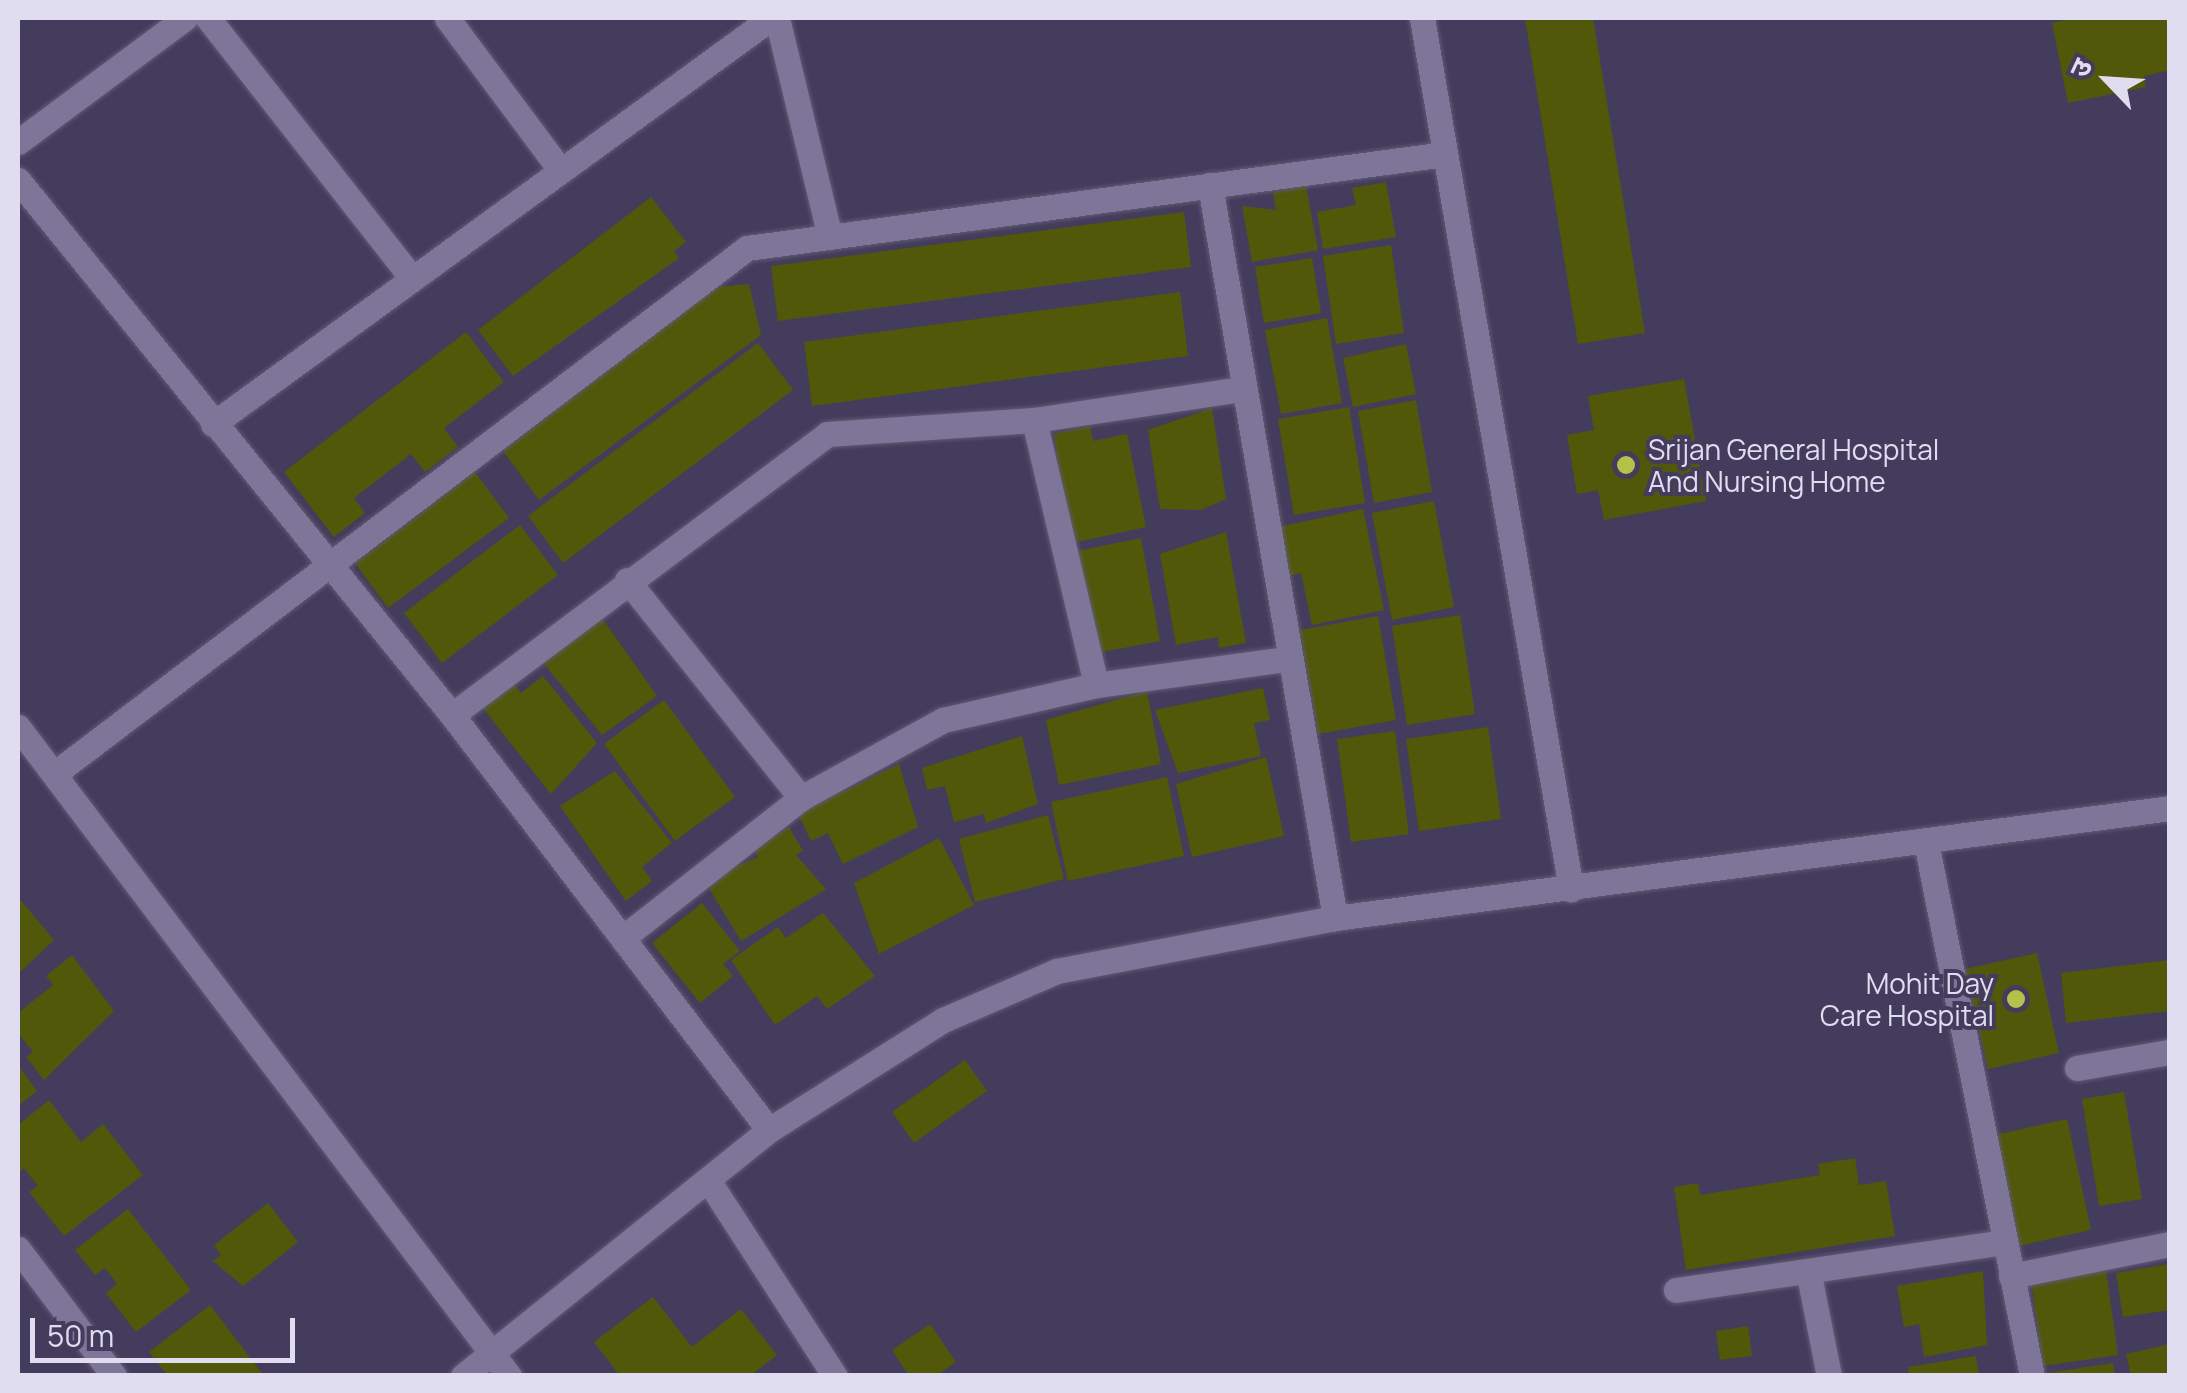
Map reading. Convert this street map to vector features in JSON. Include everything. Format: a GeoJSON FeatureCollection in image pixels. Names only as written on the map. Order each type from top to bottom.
{"type":"FeatureCollection","features":[{"type":"Feature","properties":{"kind":"street"},"geometry":{"type":"LineString","coordinates":[[18,142],[185,18]]}},
{"type":"Feature","properties":{"kind":"street"},"geometry":{"type":"LineString","coordinates":[[208,18],[411,276]]}},
{"type":"Feature","properties":{"kind":"street"},"geometry":{"type":"LineString","coordinates":[[448,18],[558,167]]}},
{"type":"Feature","properties":{"kind":"street"},"geometry":{"type":"LineString","coordinates":[[213,424],[558,167],[774,18],[830,237]]}},
{"type":"Feature","properties":{"kind":"street"},"geometry":{"type":"LineString","coordinates":[[1422,18],[1571,888]]}},
{"type":"Feature","properties":{"kind":"street"},"geometry":{"type":"LineString","coordinates":[[54,774],[747,248],[1445,154]]}},
{"type":"Feature","properties":{"kind":"street"},"geometry":{"type":"LineString","coordinates":[[18,180],[452,716],[624,936],[768,1130]]}},
{"type":"Feature","properties":{"kind":"street"},"geometry":{"type":"LineString","coordinates":[[1210,185],[1285,659],[1335,918]]}},
{"type":"Feature","properties":{"kind":"street"},"geometry":{"type":"LineString","coordinates":[[452,716],[627,580],[827,434],[1034,420],[1240,389]]}},
{"type":"Feature","properties":{"kind":"street"},"geometry":{"type":"LineString","coordinates":[[1034,420],[1096,685]]}},
{"type":"Feature","properties":{"kind":"street"},"geometry":{"type":"LineString","coordinates":[[627,580],[801,798]]}},
{"type":"Feature","properties":{"kind":"street"},"geometry":{"type":"LineString","coordinates":[[624,936],[801,798],[944,720],[1096,685],[1285,659]]}},
{"type":"Feature","properties":{"kind":"street"},"geometry":{"type":"LineString","coordinates":[[18,728],[509,1376]]}},
{"type":"Feature","properties":{"kind":"street"},"geometry":{"type":"LineString","coordinates":[[462,1376],[768,1130],[943,1020],[1057,971],[1335,918],[2170,808]]}},
{"type":"Feature","properties":{"kind":"street"},"geometry":{"type":"LineString","coordinates":[[1926,842],[2032,1376]]}},
{"type":"Feature","properties":{"kind":"street"},"geometry":{"type":"LineString","coordinates":[[2077,1068],[2169,1054]]}},
{"type":"Feature","properties":{"kind":"street"},"geometry":{"type":"LineString","coordinates":[[708,1180],[835,1376]]}},
{"type":"Feature","properties":{"kind":"street"},"geometry":{"type":"LineString","coordinates":[[1676,1290],[1809,1276],[2004,1242]]}},
{"type":"Feature","properties":{"kind":"street"},"geometry":{"type":"LineString","coordinates":[[2010,1276],[2170,1244]]}},
{"type":"Feature","properties":{"kind":"street"},"geometry":{"type":"LineString","coordinates":[[18,1249],[114,1376]]}},
{"type":"Feature","properties":{"kind":"street"},"geometry":{"type":"LineString","coordinates":[[1809,1276],[1829,1376]]}},
{"type":"Feature","properties":{"kind":"building"},"geometry":{"type":"Polygon","coordinates":[[[1525,18],[1593,18],[1645,333],[1578,344],[1525,18]]]}},
{"type":"Feature","properties":{"kind":"building"},"geometry":{"type":"Polygon","coordinates":[[[2075,18],[2170,18],[2170,70],[2144,76],[2146,87],[2068,103],[2052,23],[2075,18]]]}},
{"type":"Feature","properties":{"kind":"building"},"geometry":{"type":"Polygon","coordinates":[[[1386,182],[1396,237],[1323,249],[1317,212],[1356,205],[1352,188],[1386,182]]]}},
{"type":"Feature","properties":{"kind":"building"},"geometry":{"type":"Polygon","coordinates":[[[1306,186],[1318,250],[1252,262],[1242,206],[1276,210],[1273,192],[1306,186]]]}},
{"type":"Feature","properties":{"kind":"building"},"geometry":{"type":"Polygon","coordinates":[[[651,197],[686,242],[674,251],[679,258],[513,376],[478,330],[651,197]]]}},
{"type":"Feature","properties":{"kind":"building"},"geometry":{"type":"Polygon","coordinates":[[[1184,212],[1191,267],[778,321],[771,266],[1184,212]]]}},
{"type":"Feature","properties":{"kind":"building"},"geometry":{"type":"Polygon","coordinates":[[[1391,245],[1404,333],[1336,344],[1323,256],[1391,245]]]}},
{"type":"Feature","properties":{"kind":"building"},"geometry":{"type":"Polygon","coordinates":[[[1312,258],[1321,313],[1264,323],[1255,267],[1312,258]]]}},
{"type":"Feature","properties":{"kind":"building"},"geometry":{"type":"Polygon","coordinates":[[[749,284],[761,335],[539,500],[503,451],[716,287],[749,284]]]}},
{"type":"Feature","properties":{"kind":"building"},"geometry":{"type":"Polygon","coordinates":[[[1180,292],[1188,356],[812,406],[804,342],[1180,292]]]}},
{"type":"Feature","properties":{"kind":"building"},"geometry":{"type":"Polygon","coordinates":[[[1327,318],[1342,403],[1281,414],[1265,330],[1327,318]]]}},
{"type":"Feature","properties":{"kind":"building"},"geometry":{"type":"Polygon","coordinates":[[[466,332],[504,382],[444,428],[458,447],[425,472],[411,454],[354,498],[365,513],[334,537],[284,472],[466,332]]]}},
{"type":"Feature","properties":{"kind":"building"},"geometry":{"type":"Polygon","coordinates":[[[758,343],[793,390],[563,563],[528,516],[758,343]]]}},
{"type":"Feature","properties":{"kind":"building"},"geometry":{"type":"Polygon","coordinates":[[[1406,344],[1416,394],[1353,407],[1343,358],[1406,344]]]}},
{"type":"Feature","properties":{"kind":"building"},"geometry":{"type":"Polygon","coordinates":[[[1684,379],[1706,501],[1604,520],[1598,490],[1577,494],[1567,435],[1594,430],[1588,396],[1684,379]]]}},
{"type":"Feature","properties":{"kind":"building"},"geometry":{"type":"Polygon","coordinates":[[[1416,400],[1432,492],[1374,503],[1358,411],[1416,400]]]}},
{"type":"Feature","properties":{"kind":"building"},"geometry":{"type":"Polygon","coordinates":[[[1349,407],[1365,503],[1294,515],[1278,419],[1349,407]]]}},
{"type":"Feature","properties":{"kind":"building"},"geometry":{"type":"Polygon","coordinates":[[[1212,408],[1226,499],[1201,510],[1160,509],[1148,430],[1212,408]]]}},
{"type":"Feature","properties":{"kind":"building"},"geometry":{"type":"Polygon","coordinates":[[[1090,426],[1093,441],[1127,434],[1146,527],[1068,544],[1054,434],[1090,426]]]}},
{"type":"Feature","properties":{"kind":"building"},"geometry":{"type":"Polygon","coordinates":[[[475,472],[509,518],[388,608],[355,563],[475,472]]]}},
{"type":"Feature","properties":{"kind":"building"},"geometry":{"type":"Polygon","coordinates":[[[1434,501],[1454,607],[1392,620],[1372,513],[1434,501]]]}},
{"type":"Feature","properties":{"kind":"building"},"geometry":{"type":"Polygon","coordinates":[[[1363,509],[1384,610],[1312,625],[1301,573],[1284,577],[1274,528],[1363,509]]]}},
{"type":"Feature","properties":{"kind":"building"},"geometry":{"type":"Polygon","coordinates":[[[520,525],[558,575],[442,663],[404,613],[520,525]]]}},
{"type":"Feature","properties":{"kind":"building"},"geometry":{"type":"Polygon","coordinates":[[[1226,532],[1246,643],[1219,648],[1218,637],[1176,645],[1160,554],[1226,532]]]}},
{"type":"Feature","properties":{"kind":"building"},"geometry":{"type":"Polygon","coordinates":[[[1141,538],[1160,641],[1097,653],[1072,552],[1141,538]]]}},
{"type":"Feature","properties":{"kind":"building"},"geometry":{"type":"Polygon","coordinates":[[[1460,615],[1475,714],[1407,725],[1392,626],[1460,615]]]}},
{"type":"Feature","properties":{"kind":"building"},"geometry":{"type":"Polygon","coordinates":[[[1378,616],[1396,720],[1318,734],[1300,630],[1378,616]]]}},
{"type":"Feature","properties":{"kind":"building"},"geometry":{"type":"Polygon","coordinates":[[[602,618],[657,696],[602,735],[541,660],[602,618]]]}},
{"type":"Feature","properties":{"kind":"building"},"geometry":{"type":"Polygon","coordinates":[[[543,676],[597,743],[551,794],[481,706],[512,681],[521,693],[543,676]]]}},
{"type":"Feature","properties":{"kind":"building"},"geometry":{"type":"Polygon","coordinates":[[[1263,688],[1270,720],[1254,723],[1261,756],[1178,773],[1155,710],[1263,688]]]}},
{"type":"Feature","properties":{"kind":"building"},"geometry":{"type":"Polygon","coordinates":[[[1147,691],[1161,764],[1059,785],[1046,720],[1147,691]]]}},
{"type":"Feature","properties":{"kind":"building"},"geometry":{"type":"Polygon","coordinates":[[[664,700],[735,797],[675,841],[604,744],[664,700]]]}},
{"type":"Feature","properties":{"kind":"building"},"geometry":{"type":"Polygon","coordinates":[[[1488,727],[1501,819],[1419,831],[1406,739],[1488,727]]]}},
{"type":"Feature","properties":{"kind":"building"},"geometry":{"type":"Polygon","coordinates":[[[1395,731],[1409,834],[1351,842],[1337,739],[1395,731]]]}},
{"type":"Feature","properties":{"kind":"building"},"geometry":{"type":"Polygon","coordinates":[[[1022,736],[1038,804],[986,823],[984,814],[954,822],[945,786],[927,790],[922,768],[1022,736]]]}},
{"type":"Feature","properties":{"kind":"building"},"geometry":{"type":"Polygon","coordinates":[[[1266,757],[1284,836],[1192,857],[1176,784],[1266,757]]]}},
{"type":"Feature","properties":{"kind":"building"},"geometry":{"type":"Polygon","coordinates":[[[899,764],[918,827],[843,864],[828,833],[811,841],[798,814],[899,764]]]}},
{"type":"Feature","properties":{"kind":"building"},"geometry":{"type":"Polygon","coordinates":[[[615,771],[672,843],[642,867],[652,881],[626,901],[560,806],[615,771]]]}},
{"type":"Feature","properties":{"kind":"building"},"geometry":{"type":"Polygon","coordinates":[[[1167,777],[1184,856],[1068,881],[1051,802],[1167,777]]]}},
{"type":"Feature","properties":{"kind":"building"},"geometry":{"type":"Polygon","coordinates":[[[1048,815],[1064,879],[975,902],[959,839],[1048,815]]]}},
{"type":"Feature","properties":{"kind":"building"},"geometry":{"type":"Polygon","coordinates":[[[789,827],[803,851],[796,855],[826,889],[741,941],[704,880],[758,857],[754,849],[789,827]]]}},
{"type":"Feature","properties":{"kind":"building"},"geometry":{"type":"Polygon","coordinates":[[[939,838],[974,905],[879,954],[854,883],[939,838]]]}},
{"type":"Feature","properties":{"kind":"building"},"geometry":{"type":"Polygon","coordinates":[[[18,897],[54,940],[18,974],[18,897]]]}},
{"type":"Feature","properties":{"kind":"building"},"geometry":{"type":"Polygon","coordinates":[[[702,903],[740,951],[723,964],[733,976],[700,1003],[652,943],[702,903]]]}},
{"type":"Feature","properties":{"kind":"building"},"geometry":{"type":"Polygon","coordinates":[[[823,913],[875,976],[827,1009],[817,996],[775,1025],[731,960],[778,927],[786,938],[823,913]]]}},
{"type":"Feature","properties":{"kind":"building"},"geometry":{"type":"Polygon","coordinates":[[[2037,953],[2059,1053],[1988,1069],[1965,969],[2037,953]]]}},
{"type":"Feature","properties":{"kind":"building"},"geometry":{"type":"Polygon","coordinates":[[[72,955],[114,1011],[44,1080],[26,1057],[33,1052],[18,1033],[18,1013],[53,985],[46,976],[72,955]]]}},
{"type":"Feature","properties":{"kind":"building"},"geometry":{"type":"Polygon","coordinates":[[[2170,960],[2170,1011],[2066,1023],[2061,973],[2170,960]]]}},
{"type":"Feature","properties":{"kind":"building"},"geometry":{"type":"Polygon","coordinates":[[[965,1060],[987,1091],[914,1143],[892,1112],[965,1060]]]}},
{"type":"Feature","properties":{"kind":"building"},"geometry":{"type":"Polygon","coordinates":[[[18,1065],[37,1091],[18,1106],[18,1065]]]}},
{"type":"Feature","properties":{"kind":"building"},"geometry":{"type":"Polygon","coordinates":[[[2124,1092],[2142,1199],[2099,1206],[2082,1099],[2124,1092]]]}},
{"type":"Feature","properties":{"kind":"building"},"geometry":{"type":"Polygon","coordinates":[[[49,1100],[81,1142],[103,1124],[143,1175],[64,1236],[29,1192],[38,1186],[24,1168],[18,1173],[18,1125],[49,1100]]]}},
{"type":"Feature","properties":{"kind":"building"},"geometry":{"type":"Polygon","coordinates":[[[2067,1119],[2091,1230],[2019,1246],[1995,1135],[2067,1119]]]}},
{"type":"Feature","properties":{"kind":"building"},"geometry":{"type":"Polygon","coordinates":[[[1855,1158],[1859,1185],[1886,1181],[1895,1236],[1686,1270],[1674,1187],[1698,1183],[1700,1195],[1820,1175],[1818,1164],[1855,1158]]]}},
{"type":"Feature","properties":{"kind":"building"},"geometry":{"type":"Polygon","coordinates":[[[268,1203],[298,1242],[243,1286],[213,1261],[221,1255],[214,1245],[268,1203]]]}},
{"type":"Feature","properties":{"kind":"building"},"geometry":{"type":"Polygon","coordinates":[[[128,1209],[191,1290],[136,1332],[106,1293],[117,1284],[105,1268],[95,1275],[75,1250],[128,1209]]]}},
{"type":"Feature","properties":{"kind":"building"},"geometry":{"type":"Polygon","coordinates":[[[2168,1264],[2170,1310],[2123,1317],[2116,1273],[2168,1264]]]}},
{"type":"Feature","properties":{"kind":"building"},"geometry":{"type":"Polygon","coordinates":[[[2106,1270],[2118,1355],[2043,1366],[2031,1280],[2106,1270]]]}},
{"type":"Feature","properties":{"kind":"building"},"geometry":{"type":"Polygon","coordinates":[[[1983,1271],[1987,1345],[1924,1357],[1919,1324],[1904,1327],[1897,1286],[1983,1271]]]}},
{"type":"Feature","properties":{"kind":"building"},"geometry":{"type":"Polygon","coordinates":[[[653,1297],[692,1347],[741,1309],[777,1355],[750,1376],[620,1376],[594,1342],[653,1297]]]}},
{"type":"Feature","properties":{"kind":"building"},"geometry":{"type":"Polygon","coordinates":[[[210,1305],[264,1376],[168,1376],[149,1352],[210,1305]]]}},
{"type":"Feature","properties":{"kind":"building"},"geometry":{"type":"Polygon","coordinates":[[[930,1324],[956,1362],[936,1376],[909,1376],[892,1350],[930,1324]]]}},
{"type":"Feature","properties":{"kind":"building"},"geometry":{"type":"Polygon","coordinates":[[[1748,1326],[1752,1356],[1720,1360],[1716,1331],[1748,1326]]]}},
{"type":"Feature","properties":{"kind":"building"},"geometry":{"type":"Polygon","coordinates":[[[2170,1344],[2170,1376],[2131,1376],[2126,1354],[2170,1344]]]}},
{"type":"Feature","properties":{"kind":"building"},"geometry":{"type":"Polygon","coordinates":[[[1976,1356],[1979,1376],[1909,1376],[1908,1367],[1976,1356]]]}},
{"type":"Feature","properties":{"kind":"building"},"geometry":{"type":"Polygon","coordinates":[[[2113,1363],[2115,1376],[2047,1376],[2047,1373],[2113,1363]]]}},
{"type":"Feature","properties":{"kind":"place","name":"Srijan General Hospital And Nursing Home"},"geometry":{"type":"Point","coordinates":[1626,465]}},
{"type":"Feature","properties":{"kind":"place","name":"Mohit Day Care Hospital"},"geometry":{"type":"Point","coordinates":[2016,999]}}]}
